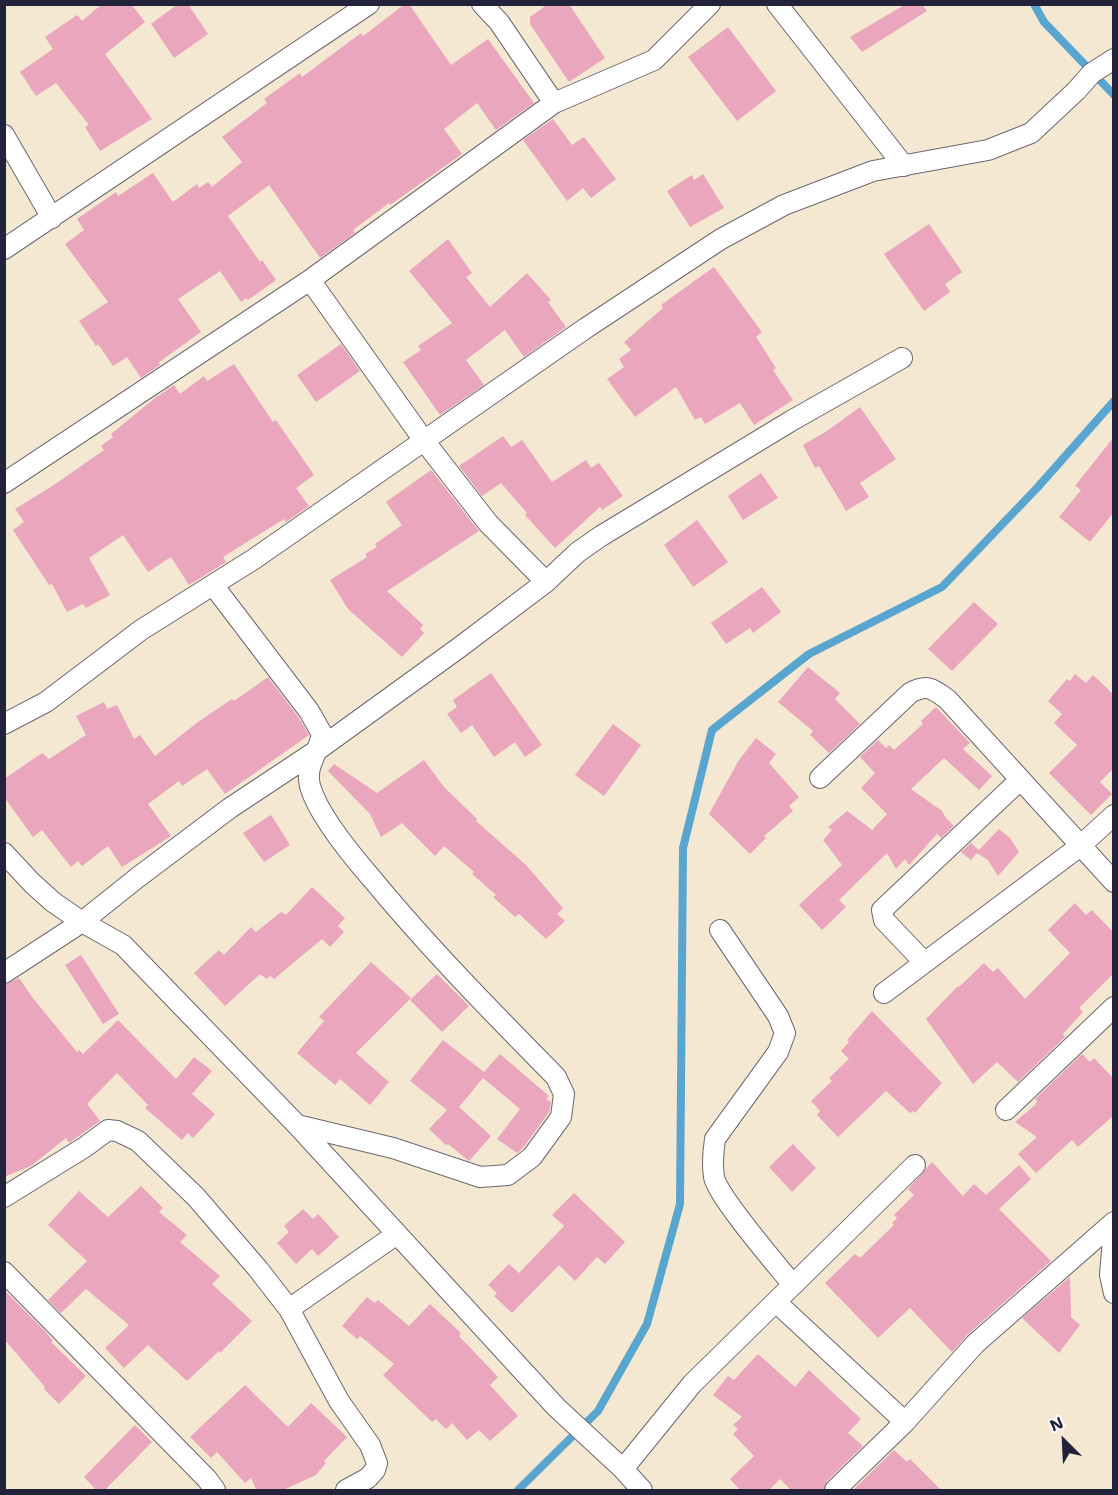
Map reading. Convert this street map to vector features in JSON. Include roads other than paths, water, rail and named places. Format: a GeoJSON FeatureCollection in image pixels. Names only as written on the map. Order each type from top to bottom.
{"type":"FeatureCollection","features":[{"type":"Feature","properties":{"kind":"street"},"geometry":{"type":"LineString","coordinates":[[4,249],[369,4]]}},
{"type":"Feature","properties":{"kind":"street"},"geometry":{"type":"LineString","coordinates":[[482,4],[499,22],[554,103]]}},
{"type":"Feature","properties":{"kind":"street"},"geometry":{"type":"LineString","coordinates":[[4,483],[310,280],[554,103],[654,60],[710,4]]}},
{"type":"Feature","properties":{"kind":"street"},"geometry":{"type":"LineString","coordinates":[[777,4],[904,166]]}},
{"type":"Feature","properties":{"kind":"street"},"geometry":{"type":"LineString","coordinates":[[4,724],[45,702],[141,630],[213,585],[425,442],[586,328],[721,239],[784,205],[873,171],[988,150],[1031,133],[1092,73],[1113,59]]}},
{"type":"Feature","properties":{"kind":"street"},"geometry":{"type":"LineString","coordinates":[[4,135],[52,218]]}},
{"type":"Feature","properties":{"kind":"street"},"geometry":{"type":"LineString","coordinates":[[310,280],[425,442],[488,523],[546,582]]}},
{"type":"Feature","properties":{"kind":"street"},"geometry":{"type":"LineString","coordinates":[[4,973],[82,922],[230,808],[319,749],[460,648],[546,582],[578,552],[601,536],[791,421],[902,358]]}},
{"type":"Feature","properties":{"kind":"street"},"geometry":{"type":"LineString","coordinates":[[213,585],[309,711],[322,734],[319,749],[308,769],[310,787],[344,847],[412,927],[556,1077],[564,1094],[561,1117],[532,1157],[508,1175],[480,1177],[393,1148],[297,1125]]}},
{"type":"Feature","properties":{"kind":"street"},"geometry":{"type":"LineString","coordinates":[[820,778],[910,693],[919,688],[932,688],[947,699],[1113,882]]}},
{"type":"Feature","properties":{"kind":"street"},"geometry":{"type":"LineString","coordinates":[[924,962],[884,920],[882,910],[1020,780]]}},
{"type":"Feature","properties":{"kind":"street"},"geometry":{"type":"LineString","coordinates":[[884,993],[1079,847],[1113,815]]}},
{"type":"Feature","properties":{"kind":"street"},"geometry":{"type":"LineString","coordinates":[[4,853],[46,896],[82,922],[123,945],[297,1125],[556,1407],[623,1469],[642,1491]]}},
{"type":"Feature","properties":{"kind":"street"},"geometry":{"type":"LineString","coordinates":[[720,930],[778,1016],[785,1033],[778,1052],[715,1140],[712,1154],[714,1179],[726,1199],[793,1285]]}},
{"type":"Feature","properties":{"kind":"street"},"geometry":{"type":"LineString","coordinates":[[1006,1110],[1113,1007]]}},
{"type":"Feature","properties":{"kind":"street"},"geometry":{"type":"LineString","coordinates":[[4,1197],[86,1147],[108,1130],[117,1131],[138,1141],[196,1197],[289,1309],[339,1401],[370,1444],[377,1463],[375,1470],[368,1478],[346,1491]]}},
{"type":"Feature","properties":{"kind":"street"},"geometry":{"type":"LineString","coordinates":[[623,1469],[692,1384],[915,1165]]}},
{"type":"Feature","properties":{"kind":"street"},"geometry":{"type":"LineString","coordinates":[[1113,1224],[1110,1275],[1113,1293]]}},
{"type":"Feature","properties":{"kind":"street"},"geometry":{"type":"LineString","coordinates":[[835,1491],[904,1422],[975,1344],[1113,1224]]}},
{"type":"Feature","properties":{"kind":"street"},"geometry":{"type":"LineString","coordinates":[[289,1309],[397,1234]]}},
{"type":"Feature","properties":{"kind":"street"},"geometry":{"type":"LineString","coordinates":[[4,1272],[207,1479],[215,1491]]}},
{"type":"Feature","properties":{"kind":"street"},"geometry":{"type":"LineString","coordinates":[[777,1303],[904,1422]]}},
{"type":"Feature","properties":{"kind":"waterway"},"geometry":{"type":"LineString","coordinates":[[1034,4],[1044,22],[1114,95]]}},
{"type":"Feature","properties":{"kind":"waterway"},"geometry":{"type":"LineString","coordinates":[[518,1490],[598,1411],[647,1324],[680,1204],[683,848],[712,730],[809,654],[942,587],[1037,488],[1114,401]]}}]}
